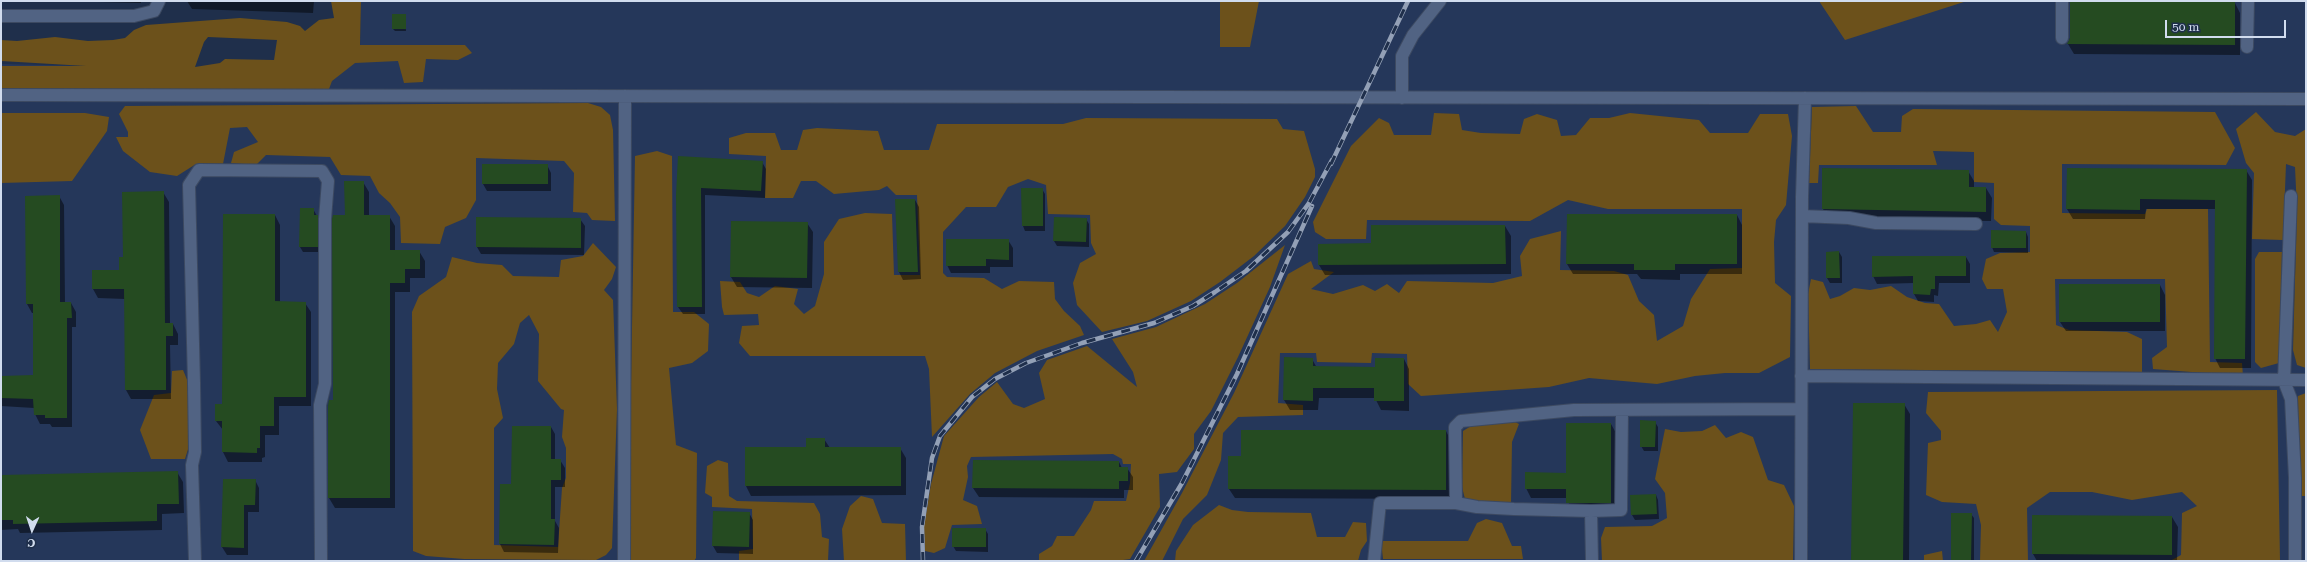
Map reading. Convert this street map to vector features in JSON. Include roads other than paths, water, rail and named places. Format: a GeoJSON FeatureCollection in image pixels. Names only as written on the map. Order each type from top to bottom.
{"type":"FeatureCollection","features":[{"type":"Feature","properties":{"kind":"street"},"geometry":{"type":"LineString","coordinates":[[1,16],[134,16],[154,11],[159,1]]}},
{"type":"Feature","properties":{"kind":"street"},"geometry":{"type":"LineString","coordinates":[[1402,98],[1402,56],[1413,36],[1440,1]]}},
{"type":"Feature","properties":{"kind":"street"},"geometry":{"type":"LineString","coordinates":[[2062,1],[2062,38]]}},
{"type":"Feature","properties":{"kind":"street"},"geometry":{"type":"LineString","coordinates":[[2247,47],[2248,1]]}},
{"type":"Feature","properties":{"kind":"street"},"geometry":{"type":"LineString","coordinates":[[1,95],[2306,99]]}},
{"type":"Feature","properties":{"kind":"street"},"geometry":{"type":"LineString","coordinates":[[624,561],[625,96]]}},
{"type":"Feature","properties":{"kind":"street"},"geometry":{"type":"LineString","coordinates":[[1801,561],[1802,216],[1805,98]]}},
{"type":"Feature","properties":{"kind":"street"},"geometry":{"type":"LineString","coordinates":[[195,561],[192,465],[195,452],[194,383],[189,185],[199,170],[322,171],[328,181],[325,219],[325,384],[320,405],[321,561]]}},
{"type":"Feature","properties":{"kind":"street"},"geometry":{"type":"LineString","coordinates":[[2291,196],[2284,381],[2291,407],[2295,478],[2295,561]]}},
{"type":"Feature","properties":{"kind":"street"},"geometry":{"type":"LineString","coordinates":[[1802,216],[1849,218],[1876,223],[1976,224]]}},
{"type":"Feature","properties":{"kind":"street"},"geometry":{"type":"LineString","coordinates":[[1801,376],[2306,380]]}},
{"type":"Feature","properties":{"kind":"street"},"geometry":{"type":"LineString","coordinates":[[1456,503],[1455,427],[1461,422],[1574,410],[1801,409]]}},
{"type":"Feature","properties":{"kind":"street"},"geometry":{"type":"LineString","coordinates":[[1374,561],[1380,503],[1456,503],[1499,508],[1591,511],[1621,510],[1622,410]]}},
{"type":"Feature","properties":{"kind":"street"},"geometry":{"type":"LineString","coordinates":[[1591,511],[1592,561]]}},
{"type":"Feature","properties":{"kind":"railway"},"geometry":{"type":"LineString","coordinates":[[1331,164],[1408,1]]}},
{"type":"Feature","properties":{"kind":"railway"},"geometry":{"type":"LineString","coordinates":[[923,561],[922,527],[932,458],[940,436],[972,397],[995,379],[1026,363],[1082,343],[1154,323],[1193,306],[1215,292],[1246,271],[1288,232],[1309,203],[1332,160]]}},
{"type":"Feature","properties":{"kind":"railway"},"geometry":{"type":"LineString","coordinates":[[1136,561],[1182,483],[1237,374],[1312,206]]}}]}
